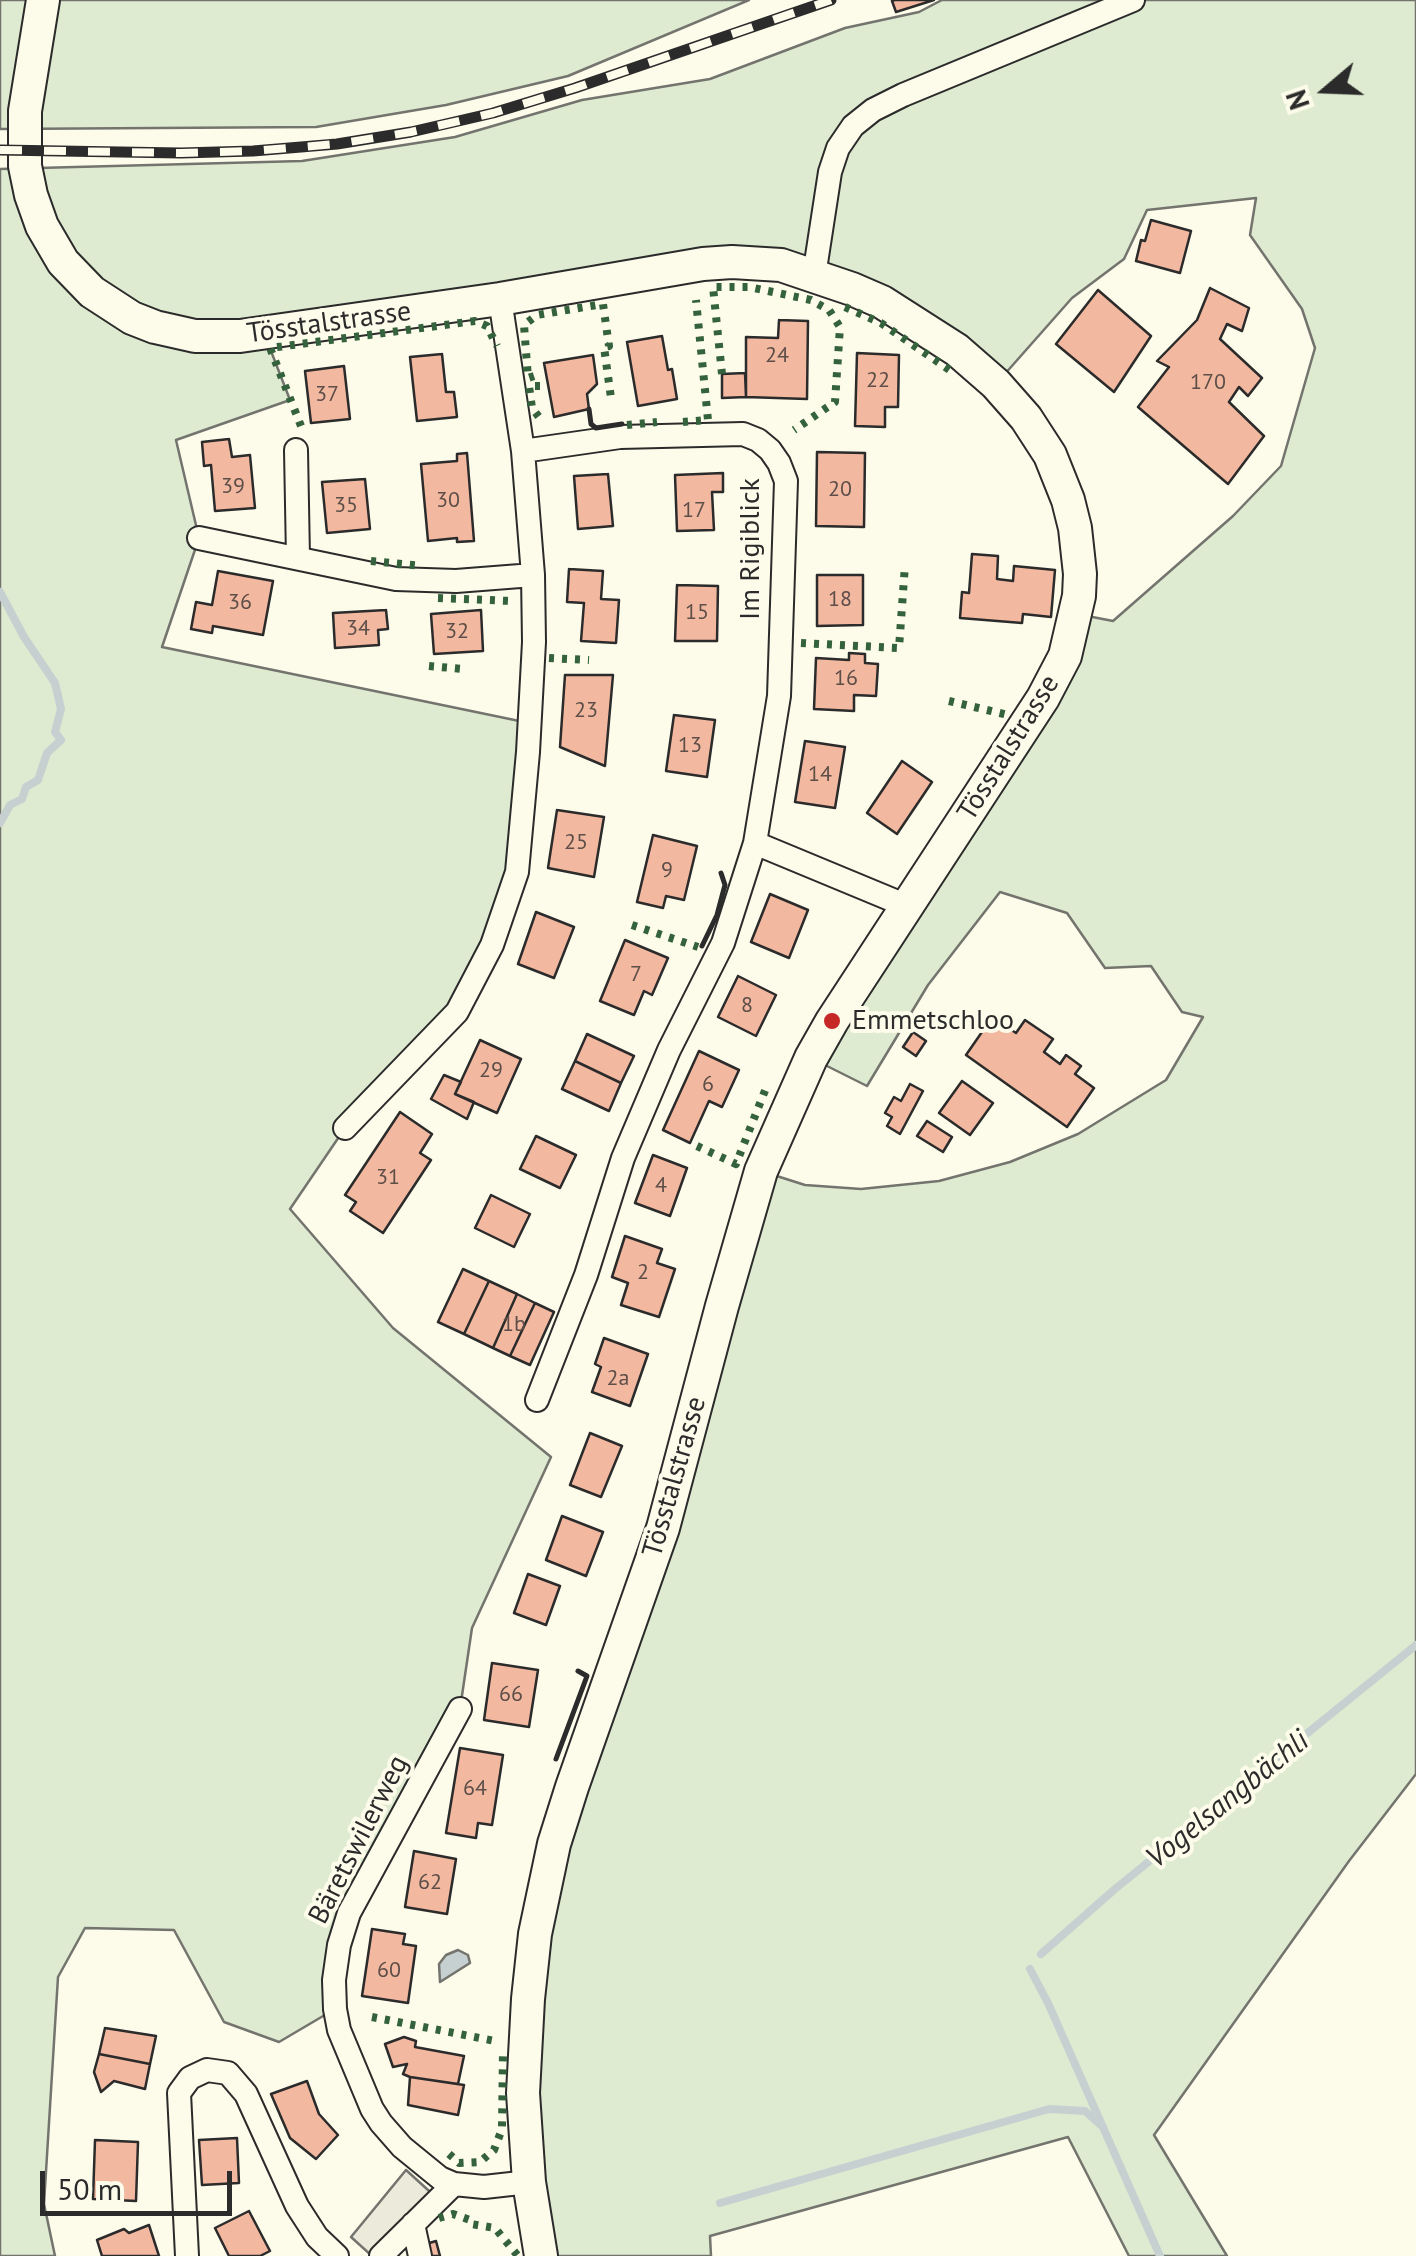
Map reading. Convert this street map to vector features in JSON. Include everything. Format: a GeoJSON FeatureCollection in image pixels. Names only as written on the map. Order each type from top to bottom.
{"type":"FeatureCollection","features":[{"type":"Feature","properties":{"kind":"main road","name":"Tösstalstrasse"},"geometry":{"type":"LineString","coordinates":[[43,0],[25,111],[28,184],[42,226],[63,262],[77,279],[113,308],[155,327],[195,336],[226,336],[500,299],[720,262],[781,265],[882,302],[957,350],[996,384],[1026,418],[1050,455],[1075,528],[1079,596],[1066,656],[1043,698],[832,1021],[811,1058],[761,1171],[663,1528],[554,1844],[535,1934],[523,2093],[529,2182],[541,2256]]}},
{"type":"Feature","properties":{"kind":"street"},"geometry":{"type":"LineString","coordinates":[[814,276],[830,172],[838,148],[853,126],[903,95],[1133,0]]}},
{"type":"Feature","properties":{"kind":"street"},"geometry":{"type":"LineString","coordinates":[[345,1128],[457,1012],[492,945],[517,872],[534,642],[533,575],[523,451],[500,299]]}},
{"type":"Feature","properties":{"kind":"street","name":"Im Rigiblick"},"geometry":{"type":"LineString","coordinates":[[523,451],[620,437],[744,434],[758,440],[779,462],[786,481],[779,696],[755,843],[722,943],[624,1158],[586,1275],[537,1400]]}},
{"type":"Feature","properties":{"kind":"street"},"geometry":{"type":"LineString","coordinates":[[296,450],[298,558]]}},
{"type":"Feature","properties":{"kind":"street"},"geometry":{"type":"LineString","coordinates":[[199,538],[396,579],[456,581],[533,575]]}},
{"type":"Feature","properties":{"kind":"street"},"geometry":{"type":"LineString","coordinates":[[755,843],[907,906]]}},
{"type":"Feature","properties":{"kind":"street","name":"Bäretswilerweg"},"geometry":{"type":"LineString","coordinates":[[454,2184],[440,2178],[402,2147],[372,2109],[339,2030],[334,1980],[338,1945],[349,1912],[460,1709]]}},
{"type":"Feature","properties":{"kind":"street"},"geometry":{"type":"LineString","coordinates":[[187,2256],[179,2093],[190,2078],[207,2070],[228,2073],[246,2094],[297,2206],[317,2237],[337,2256]]}},
{"type":"Feature","properties":{"kind":"street"},"geometry":{"type":"LineString","coordinates":[[381,2256],[454,2184],[484,2187],[529,2182]]}},
{"type":"Feature","properties":{"kind":"street"},"geometry":{"type":"LineString","coordinates":[[414,2224],[420,2256]]}},
{"type":"Feature","properties":{"kind":"green space"},"geometry":{"type":"Polygon","coordinates":[[[0,0],[749,0],[568,76],[446,105],[316,127],[0,129],[0,0]]]}},
{"type":"Feature","properties":{"kind":"green space"},"geometry":{"type":"Polygon","coordinates":[[[942,0],[1416,0],[1416,1774],[1349,1861],[1154,2135],[1227,2256],[1129,2256],[1068,2137],[710,2236],[711,2256],[544,2256],[529,2181],[554,1844],[761,1171],[805,1185],[861,1189],[939,1181],[1010,1162],[1078,1134],[1166,1080],[1203,1017],[1182,1012],[1151,966],[1105,968],[1067,913],[1000,892],[928,985],[867,1086],[811,1058],[1077,614],[1113,621],[1233,516],[1281,466],[1315,348],[1302,309],[1250,235],[1256,198],[1147,210],[1124,259],[1072,298],[996,384],[957,349],[781,265],[264,333],[290,400],[176,440],[199,538],[162,647],[529,723],[517,872],[457,1012],[345,1128],[290,1209],[393,1328],[551,1457],[472,1628],[460,1709],[349,1913],[335,2009],[279,2042],[224,2022],[174,1930],[85,1928],[58,1977],[44,2204],[55,2256],[0,2256],[0,169],[302,161],[455,137],[582,100],[710,79],[845,28],[919,12],[942,0]]]}},
{"type":"Feature","properties":{"kind":"shaded area"},"geometry":{"type":"Polygon","coordinates":[[[458,1950],[468,1955],[470,1963],[440,1982],[439,1964],[446,1955],[458,1950]]]}},
{"type":"Feature","properties":{"kind":"shaded area"},"geometry":{"type":"Polygon","coordinates":[[[406,2170],[439,2200],[372,2256],[351,2237],[406,2170]]]}},
{"type":"Feature","properties":{"kind":"building"},"geometry":{"type":"Polygon","coordinates":[[[934,0],[896,12],[892,1],[934,0]]]}},
{"type":"Feature","properties":{"kind":"building"},"geometry":{"type":"Polygon","coordinates":[[[1151,220],[1191,231],[1180,273],[1136,261],[1151,220]]]}},
{"type":"Feature","properties":{"kind":"building"},"geometry":{"type":"Polygon","coordinates":[[[1210,288],[1249,308],[1242,331],[1227,324],[1220,339],[1262,378],[1248,396],[1239,387],[1229,402],[1264,436],[1228,484],[1138,407],[1169,367],[1157,361],[1197,320],[1210,288]]]}},
{"type":"Feature","properties":{"kind":"building"},"geometry":{"type":"Polygon","coordinates":[[[1098,290],[1151,336],[1114,392],[1056,344],[1098,290]]]}},
{"type":"Feature","properties":{"kind":"building"},"geometry":{"type":"Polygon","coordinates":[[[779,320],[808,321],[807,399],[746,397],[746,337],[778,338],[779,320]]]}},
{"type":"Feature","properties":{"kind":"building"},"geometry":{"type":"Polygon","coordinates":[[[662,336],[677,399],[638,406],[627,342],[662,336]]]}},
{"type":"Feature","properties":{"kind":"building"},"geometry":{"type":"Polygon","coordinates":[[[857,353],[899,355],[898,407],[885,407],[885,427],[855,426],[857,353]]]}},
{"type":"Feature","properties":{"kind":"building"},"geometry":{"type":"Polygon","coordinates":[[[442,354],[446,392],[454,392],[457,417],[417,421],[410,357],[442,354]]]}},
{"type":"Feature","properties":{"kind":"building"},"geometry":{"type":"Polygon","coordinates":[[[593,355],[597,384],[587,394],[589,409],[554,417],[544,363],[593,355]]]}},
{"type":"Feature","properties":{"kind":"building"},"geometry":{"type":"Polygon","coordinates":[[[344,366],[350,419],[311,423],[305,371],[344,366]]]}},
{"type":"Feature","properties":{"kind":"building"},"geometry":{"type":"Polygon","coordinates":[[[745,373],[746,397],[722,398],[722,374],[745,373]]]}},
{"type":"Feature","properties":{"kind":"building"},"geometry":{"type":"Polygon","coordinates":[[[229,439],[232,457],[250,455],[255,508],[215,511],[211,465],[204,466],[202,442],[229,439]]]}},
{"type":"Feature","properties":{"kind":"building"},"geometry":{"type":"Polygon","coordinates":[[[817,452],[865,453],[864,527],[816,526],[817,452]]]}},
{"type":"Feature","properties":{"kind":"building"},"geometry":{"type":"Polygon","coordinates":[[[467,453],[474,541],[428,541],[421,464],[457,461],[457,454],[467,453]]]}},
{"type":"Feature","properties":{"kind":"building"},"geometry":{"type":"Polygon","coordinates":[[[723,473],[723,492],[712,492],[714,530],[677,531],[675,475],[723,473]]]}},
{"type":"Feature","properties":{"kind":"building"},"geometry":{"type":"Polygon","coordinates":[[[608,474],[613,526],[578,529],[574,476],[608,474]]]}},
{"type":"Feature","properties":{"kind":"building"},"geometry":{"type":"Polygon","coordinates":[[[365,479],[370,529],[327,533],[322,482],[365,479]]]}},
{"type":"Feature","properties":{"kind":"building"},"geometry":{"type":"Polygon","coordinates":[[[972,554],[998,556],[997,579],[1013,581],[1014,566],[1055,570],[1051,617],[1023,614],[1022,623],[960,618],[962,592],[969,593],[972,554]]]}},
{"type":"Feature","properties":{"kind":"building"},"geometry":{"type":"Polygon","coordinates":[[[569,569],[603,571],[601,599],[619,600],[616,643],[581,641],[584,603],[567,602],[569,569]]]}},
{"type":"Feature","properties":{"kind":"building"},"geometry":{"type":"Polygon","coordinates":[[[218,571],[273,581],[263,635],[213,626],[212,633],[191,629],[196,602],[212,605],[218,571]]]}},
{"type":"Feature","properties":{"kind":"building"},"geometry":{"type":"Polygon","coordinates":[[[817,575],[863,575],[863,625],[817,626],[817,575]]]}},
{"type":"Feature","properties":{"kind":"building"},"geometry":{"type":"Polygon","coordinates":[[[677,585],[718,586],[717,641],[675,641],[677,585]]]}},
{"type":"Feature","properties":{"kind":"building"},"geometry":{"type":"Polygon","coordinates":[[[386,610],[388,629],[378,630],[379,645],[335,648],[333,613],[386,610]]]}},
{"type":"Feature","properties":{"kind":"building"},"geometry":{"type":"Polygon","coordinates":[[[481,610],[483,651],[434,654],[431,614],[481,610]]]}},
{"type":"Feature","properties":{"kind":"building"},"geometry":{"type":"Polygon","coordinates":[[[849,653],[865,654],[865,663],[878,664],[876,696],[854,695],[854,711],[814,709],[816,658],[849,660],[849,653]]]}},
{"type":"Feature","properties":{"kind":"building"},"geometry":{"type":"Polygon","coordinates":[[[565,675],[613,675],[605,766],[560,747],[565,675]]]}},
{"type":"Feature","properties":{"kind":"building"},"geometry":{"type":"Polygon","coordinates":[[[674,715],[715,720],[707,777],[666,771],[674,715]]]}},
{"type":"Feature","properties":{"kind":"building"},"geometry":{"type":"Polygon","coordinates":[[[805,741],[845,747],[835,808],[795,802],[805,741]]]}},
{"type":"Feature","properties":{"kind":"building"},"geometry":{"type":"Polygon","coordinates":[[[902,761],[932,782],[897,834],[867,813],[902,761]]]}},
{"type":"Feature","properties":{"kind":"building"},"geometry":{"type":"Polygon","coordinates":[[[557,810],[604,817],[594,877],[548,868],[557,810]]]}},
{"type":"Feature","properties":{"kind":"building"},"geometry":{"type":"Polygon","coordinates":[[[653,835],[697,846],[684,900],[666,896],[663,908],[637,902],[653,835]]]}},
{"type":"Feature","properties":{"kind":"building"},"geometry":{"type":"Polygon","coordinates":[[[770,894],[808,910],[789,958],[751,942],[770,894]]]}},
{"type":"Feature","properties":{"kind":"building"},"geometry":{"type":"Polygon","coordinates":[[[536,912],[574,927],[554,978],[518,964],[536,912]]]}},
{"type":"Feature","properties":{"kind":"building"},"geometry":{"type":"Polygon","coordinates":[[[625,940],[668,958],[652,995],[644,991],[634,1015],[600,1001],[625,940]]]}},
{"type":"Feature","properties":{"kind":"building"},"geometry":{"type":"Polygon","coordinates":[[[738,976],[776,995],[756,1036],[718,1017],[738,976]]]}},
{"type":"Feature","properties":{"kind":"building"},"geometry":{"type":"Polygon","coordinates":[[[991,1019],[1016,1033],[1025,1020],[1053,1039],[1044,1052],[1060,1064],[1066,1055],[1081,1066],[1075,1074],[1094,1088],[1067,1127],[966,1055],[991,1019]]]}},
{"type":"Feature","properties":{"kind":"building"},"geometry":{"type":"Polygon","coordinates":[[[913,1032],[926,1041],[916,1056],[903,1047],[913,1032]]]}},
{"type":"Feature","properties":{"kind":"building"},"geometry":{"type":"Polygon","coordinates":[[[587,1034],[634,1056],[621,1083],[575,1061],[587,1034]]]}},
{"type":"Feature","properties":{"kind":"building"},"geometry":{"type":"Polygon","coordinates":[[[480,1040],[521,1059],[497,1113],[455,1094],[480,1040]]]}},
{"type":"Feature","properties":{"kind":"building"},"geometry":{"type":"Polygon","coordinates":[[[699,1051],[739,1070],[722,1107],[709,1101],[690,1143],[663,1130],[699,1051]]]}},
{"type":"Feature","properties":{"kind":"building"},"geometry":{"type":"Polygon","coordinates":[[[575,1061],[621,1083],[609,1111],[562,1089],[575,1061]]]}},
{"type":"Feature","properties":{"kind":"building"},"geometry":{"type":"Polygon","coordinates":[[[444,1075],[461,1082],[455,1094],[474,1102],[467,1119],[431,1099],[444,1075]]]}},
{"type":"Feature","properties":{"kind":"building"},"geometry":{"type":"Polygon","coordinates":[[[962,1081],[993,1103],[970,1135],[939,1113],[962,1081]]]}},
{"type":"Feature","properties":{"kind":"building"},"geometry":{"type":"Polygon","coordinates":[[[910,1084],[923,1091],[900,1134],[887,1126],[892,1117],[885,1113],[894,1097],[901,1101],[910,1084]]]}},
{"type":"Feature","properties":{"kind":"building"},"geometry":{"type":"Polygon","coordinates":[[[400,1112],[432,1134],[420,1153],[431,1160],[383,1233],[350,1211],[356,1202],[345,1195],[400,1112]]]}},
{"type":"Feature","properties":{"kind":"building"},"geometry":{"type":"Polygon","coordinates":[[[927,1121],[952,1137],[943,1152],[917,1136],[927,1121]]]}},
{"type":"Feature","properties":{"kind":"building"},"geometry":{"type":"Polygon","coordinates":[[[536,1136],[576,1155],[560,1188],[520,1169],[536,1136]]]}},
{"type":"Feature","properties":{"kind":"building"},"geometry":{"type":"Polygon","coordinates":[[[653,1155],[687,1168],[670,1216],[635,1203],[653,1155]]]}},
{"type":"Feature","properties":{"kind":"building"},"geometry":{"type":"Polygon","coordinates":[[[491,1195],[530,1214],[514,1247],[475,1228],[491,1195]]]}},
{"type":"Feature","properties":{"kind":"building"},"geometry":{"type":"Polygon","coordinates":[[[625,1236],[662,1249],[657,1263],[675,1269],[659,1317],[621,1305],[628,1283],[612,1277],[625,1236]]]}},
{"type":"Feature","properties":{"kind":"building"},"geometry":{"type":"Polygon","coordinates":[[[463,1269],[489,1281],[464,1334],[438,1322],[463,1269]]]}},
{"type":"Feature","properties":{"kind":"building"},"geometry":{"type":"Polygon","coordinates":[[[489,1281],[517,1294],[493,1348],[464,1334],[489,1281]]]}},
{"type":"Feature","properties":{"kind":"building"},"geometry":{"type":"Polygon","coordinates":[[[517,1294],[535,1303],[510,1356],[493,1348],[517,1294]]]}},
{"type":"Feature","properties":{"kind":"building"},"geometry":{"type":"Polygon","coordinates":[[[535,1303],[554,1312],[530,1365],[510,1356],[535,1303]]]}},
{"type":"Feature","properties":{"kind":"building"},"geometry":{"type":"Polygon","coordinates":[[[604,1338],[648,1354],[630,1406],[592,1392],[601,1367],[595,1364],[604,1338]]]}},
{"type":"Feature","properties":{"kind":"building"},"geometry":{"type":"Polygon","coordinates":[[[590,1433],[622,1446],[601,1497],[570,1485],[590,1433]]]}},
{"type":"Feature","properties":{"kind":"building"},"geometry":{"type":"Polygon","coordinates":[[[562,1516],[603,1532],[586,1576],[546,1560],[562,1516]]]}},
{"type":"Feature","properties":{"kind":"building"},"geometry":{"type":"Polygon","coordinates":[[[528,1574],[560,1586],[546,1625],[514,1613],[528,1574]]]}},
{"type":"Feature","properties":{"kind":"building"},"geometry":{"type":"Polygon","coordinates":[[[492,1663],[538,1670],[529,1727],[484,1720],[492,1663]]]}},
{"type":"Feature","properties":{"kind":"building"},"geometry":{"type":"Polygon","coordinates":[[[460,1748],[503,1755],[492,1825],[478,1823],[476,1838],[446,1833],[460,1748]]]}},
{"type":"Feature","properties":{"kind":"building"},"geometry":{"type":"Polygon","coordinates":[[[414,1851],[456,1859],[447,1914],[405,1907],[414,1851]]]}},
{"type":"Feature","properties":{"kind":"building"},"geometry":{"type":"Polygon","coordinates":[[[372,1929],[405,1934],[403,1944],[416,1946],[408,2003],[362,1996],[372,1929]]]}},
{"type":"Feature","properties":{"kind":"building"},"geometry":{"type":"Polygon","coordinates":[[[105,2028],[156,2036],[150,2064],[99,2054],[105,2028]]]}},
{"type":"Feature","properties":{"kind":"building"},"geometry":{"type":"Polygon","coordinates":[[[404,2037],[416,2041],[415,2047],[464,2056],[458,2084],[410,2077],[403,2074],[407,2064],[393,2067],[385,2044],[404,2037]]]}},
{"type":"Feature","properties":{"kind":"building"},"geometry":{"type":"Polygon","coordinates":[[[99,2054],[150,2064],[145,2089],[114,2081],[101,2092],[94,2072],[99,2054]]]}},
{"type":"Feature","properties":{"kind":"building"},"geometry":{"type":"Polygon","coordinates":[[[410,2077],[464,2085],[458,2115],[408,2105],[410,2077]]]}},
{"type":"Feature","properties":{"kind":"building"},"geometry":{"type":"Polygon","coordinates":[[[307,2081],[319,2114],[338,2135],[316,2159],[290,2138],[271,2094],[307,2081]]]}},
{"type":"Feature","properties":{"kind":"building"},"geometry":{"type":"Polygon","coordinates":[[[237,2138],[239,2183],[202,2185],[199,2140],[237,2138]]]}},
{"type":"Feature","properties":{"kind":"building"},"geometry":{"type":"Polygon","coordinates":[[[95,2140],[138,2142],[136,2201],[93,2199],[95,2140]]]}},
{"type":"Feature","properties":{"kind":"building"},"geometry":{"type":"Polygon","coordinates":[[[249,2211],[270,2251],[260,2256],[229,2256],[215,2228],[249,2211]]]}},
{"type":"Feature","properties":{"kind":"building"},"geometry":{"type":"Polygon","coordinates":[[[149,2225],[159,2256],[102,2256],[97,2240],[124,2229],[129,2233],[149,2225]]]}},
{"type":"Feature","properties":{"kind":"building"},"geometry":{"type":"Polygon","coordinates":[[[436,2241],[440,2256],[429,2256],[426,2244],[436,2241]]]}},
{"type":"Feature","properties":{"kind":"waterway"},"geometry":{"type":"LineString","coordinates":[[0,592],[55,683],[61,709],[55,732],[61,740],[47,753],[38,780],[26,787],[22,799],[10,805],[0,823]]}},
{"type":"Feature","properties":{"kind":"waterway","name":"Vogelsangbächli"},"geometry":{"type":"LineString","coordinates":[[1041,1954],[1115,1889],[1416,1645]]}},
{"type":"Feature","properties":{"kind":"waterway","name":"Vogelsangbächli"},"geometry":{"type":"LineString","coordinates":[[1030,1969],[1160,2256]]}},
{"type":"Feature","properties":{"kind":"waterway","name":"Vogelsangbächli"},"geometry":{"type":"LineString","coordinates":[[720,2203],[1049,2109],[1085,2111],[1103,2127]]}},
{"type":"Feature","properties":{"kind":"railway"},"geometry":{"type":"LineString","coordinates":[[0,150],[253,151],[337,144],[411,132],[575,88],[831,0]]}},
{"type":"Feature","properties":{"kind":"hedge"},"geometry":{"type":"LineString","coordinates":[[722,374],[713,287],[749,287],[811,300],[829,310],[840,327],[835,402],[794,430]]}},
{"type":"Feature","properties":{"kind":"hedge"},"geometry":{"type":"LineString","coordinates":[[683,422],[708,420],[696,300]]}},
{"type":"Feature","properties":{"kind":"hedge"},"geometry":{"type":"LineString","coordinates":[[534,376],[528,378],[524,325],[537,315],[603,304],[611,398]]}},
{"type":"Feature","properties":{"kind":"hedge"},"geometry":{"type":"LineString","coordinates":[[845,307],[881,323],[954,373]]}},
{"type":"Feature","properties":{"kind":"hedge"},"geometry":{"type":"LineString","coordinates":[[301,426],[270,348],[475,321],[487,326],[497,346]]}},
{"type":"Feature","properties":{"kind":"hedge"},"geometry":{"type":"LineString","coordinates":[[540,386],[529,386],[532,408],[542,421]]}},
{"type":"Feature","properties":{"kind":"hedge"},"geometry":{"type":"LineString","coordinates":[[627,425],[657,422]]}},
{"type":"Feature","properties":{"kind":"hedge"},"geometry":{"type":"LineString","coordinates":[[371,561],[422,566]]}},
{"type":"Feature","properties":{"kind":"hedge"},"geometry":{"type":"LineString","coordinates":[[801,643],[899,648],[905,565]]}},
{"type":"Feature","properties":{"kind":"hedge"},"geometry":{"type":"LineString","coordinates":[[438,598],[512,601]]}},
{"type":"Feature","properties":{"kind":"hedge"},"geometry":{"type":"LineString","coordinates":[[549,658],[589,660]]}},
{"type":"Feature","properties":{"kind":"hedge"},"geometry":{"type":"LineString","coordinates":[[429,666],[463,669]]}},
{"type":"Feature","properties":{"kind":"hedge"},"geometry":{"type":"LineString","coordinates":[[949,701],[1008,715]]}},
{"type":"Feature","properties":{"kind":"hedge"},"geometry":{"type":"LineString","coordinates":[[632,925],[698,947]]}},
{"type":"Feature","properties":{"kind":"hedge"},"geometry":{"type":"LineString","coordinates":[[697,1146],[736,1164],[768,1083]]}},
{"type":"Feature","properties":{"kind":"hedge"},"geometry":{"type":"LineString","coordinates":[[372,2017],[495,2041]]}},
{"type":"Feature","properties":{"kind":"hedge"},"geometry":{"type":"LineString","coordinates":[[449,2154],[459,2163],[480,2162],[494,2150],[502,2129],[503,2051]]}},
{"type":"Feature","properties":{"kind":"hedge"},"geometry":{"type":"LineString","coordinates":[[439,2218],[453,2214],[470,2220],[471,2224],[495,2228],[518,2256]]}},
{"type":"Feature","properties":{"kind":"wall"},"geometry":{"type":"LineString","coordinates":[[589,409],[591,424],[596,428],[622,424]]}},
{"type":"Feature","properties":{"kind":"wall"},"geometry":{"type":"LineString","coordinates":[[702,946],[717,915],[725,885],[721,873]]}},
{"type":"Feature","properties":{"kind":"wall"},"geometry":{"type":"LineString","coordinates":[[556,1759],[587,1676],[578,1671]]}},
{"type":"Feature","properties":{"kind":"place","name":"Emmetschloo"},"geometry":{"type":"Point","coordinates":[832,1021]}}]}
